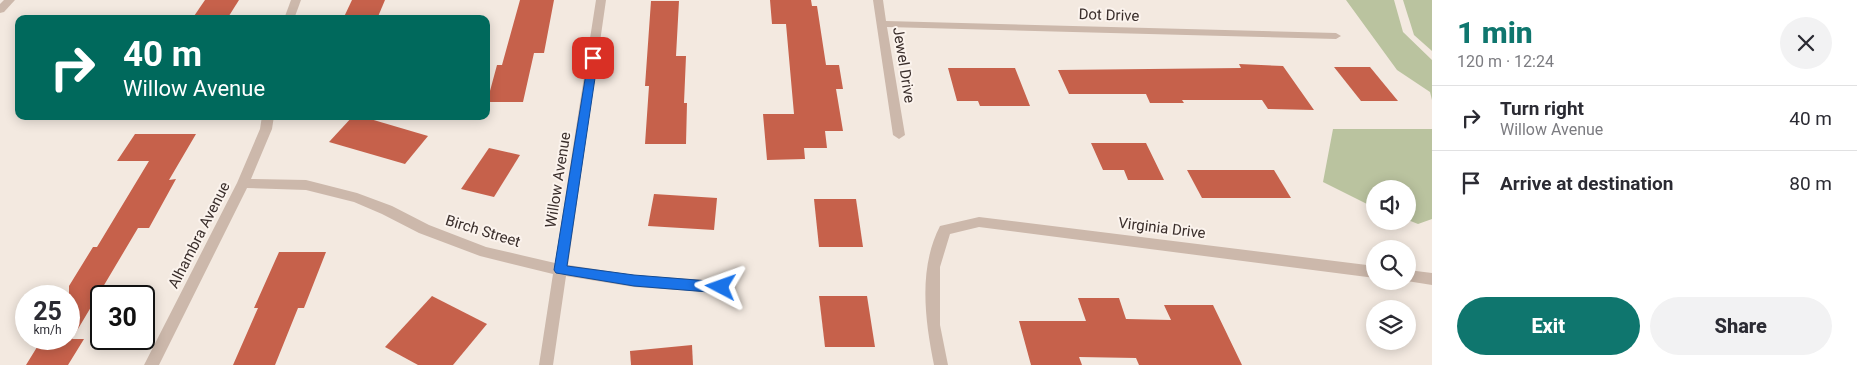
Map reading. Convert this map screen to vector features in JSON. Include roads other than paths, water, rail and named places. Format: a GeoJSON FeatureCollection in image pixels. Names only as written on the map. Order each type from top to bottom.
{"type":"FeatureCollection","features":[{"type":"Feature","properties":{"kind":"street"},"geometry":{"type":"LineString","coordinates":[[0,10],[10,0]]}},
{"type":"Feature","properties":{"kind":"street"},"geometry":{"type":"LineString","coordinates":[[290,15],[296,0]]}},
{"type":"Feature","properties":{"kind":"street","name":"Willow Avenue"},"geometry":{"type":"LineString","coordinates":[[546,365],[601,0]]}},
{"type":"Feature","properties":{"kind":"street","name":"Jewel Drive"},"geometry":{"type":"LineString","coordinates":[[878,0],[899,135]]}},
{"type":"Feature","properties":{"kind":"street","name":"Dot Drive"},"geometry":{"type":"LineString","coordinates":[[882,24],[1336,36]]}},
{"type":"Feature","properties":{"kind":"street","name":"Alhambra Avenue"},"geometry":{"type":"LineString","coordinates":[[151,365],[243,184],[266,128],[267,120]]}},
{"type":"Feature","properties":{"kind":"street","name":"Birch Street"},"geometry":{"type":"LineString","coordinates":[[243,184],[306,185],[357,198],[424,229],[476,248],[561,270],[634,281],[721,287]]}},
{"type":"Feature","properties":{"kind":"street","name":"Virginia Drive"},"geometry":{"type":"LineString","coordinates":[[941,365],[933,325],[933,268],[945,230],[979,222],[1366,271]]}},
{"type":"Feature","properties":{"kind":"street"},"geometry":{"type":"LineString","coordinates":[[1416,277],[1432,279]]}}]}
